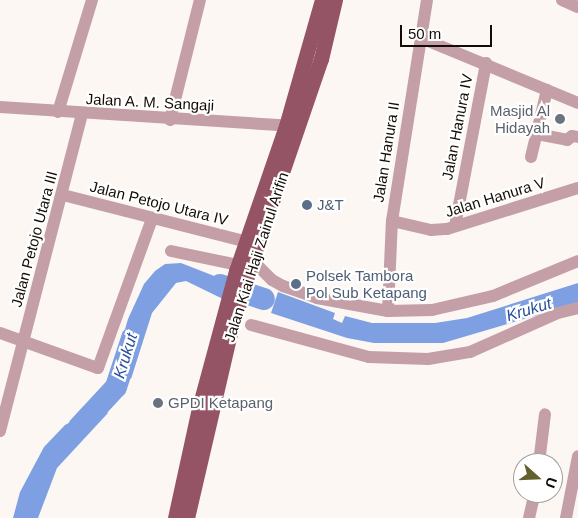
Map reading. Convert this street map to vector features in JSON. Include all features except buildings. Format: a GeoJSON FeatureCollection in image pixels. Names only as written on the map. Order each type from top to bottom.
{"type":"FeatureCollection","features":[{"type":"Feature","properties":{"kind":"main road"},"geometry":{"type":"LineString","coordinates":[[230,316],[243,268],[247,242],[292,126],[322,0]]}},
{"type":"Feature","properties":{"kind":"main road","name":"Jalan Kiai Haji Zainul Arifin"},"geometry":{"type":"LineString","coordinates":[[243,268],[292,126],[320,59],[335,0]]}},
{"type":"Feature","properties":{"kind":"main road","name":"Jalan Kiai Haji Zainul Arifin"},"geometry":{"type":"LineString","coordinates":[[174,518],[199,408],[230,316]]}},
{"type":"Feature","properties":{"kind":"main road","name":"Jalan Kiai Haji Zainul Arifin"},"geometry":{"type":"LineString","coordinates":[[187,518],[230,316]]}},
{"type":"Feature","properties":{"kind":"street"},"geometry":{"type":"LineString","coordinates":[[58,112],[92,0]]}},
{"type":"Feature","properties":{"kind":"street"},"geometry":{"type":"LineString","coordinates":[[170,120],[200,0]]}},
{"type":"Feature","properties":{"kind":"street","name":"Jalan Hanura II"},"geometry":{"type":"LineString","coordinates":[[388,311],[392,221],[427,0]]}},
{"type":"Feature","properties":{"kind":"street"},"geometry":{"type":"LineString","coordinates":[[562,0],[578,7]]}},
{"type":"Feature","properties":{"kind":"street"},"geometry":{"type":"LineString","coordinates":[[421,38],[486,63],[578,103]]}},
{"type":"Feature","properties":{"kind":"street","name":"Jalan Hanura IV"},"geometry":{"type":"LineString","coordinates":[[455,226],[486,63]]}},
{"type":"Feature","properties":{"kind":"street"},"geometry":{"type":"LineString","coordinates":[[531,157],[547,90]]}},
{"type":"Feature","properties":{"kind":"street","name":"Jalan A. M. Sangaji"},"geometry":{"type":"LineString","coordinates":[[0,107],[170,120],[292,126]]}},
{"type":"Feature","properties":{"kind":"street","name":"Jalan Petojo Utara III"},"geometry":{"type":"LineString","coordinates":[[0,430],[63,195],[82,114]]}},
{"type":"Feature","properties":{"kind":"street"},"geometry":{"type":"LineString","coordinates":[[536,134],[567,140],[572,136],[578,137]]}},
{"type":"Feature","properties":{"kind":"street","name":"Jalan Hanura V"},"geometry":{"type":"LineString","coordinates":[[392,221],[431,230],[455,226],[578,188]]}},
{"type":"Feature","properties":{"kind":"street","name":"Jalan Petojo Utara IV"},"geometry":{"type":"LineString","coordinates":[[63,195],[247,242]]}},
{"type":"Feature","properties":{"kind":"street"},"geometry":{"type":"LineString","coordinates":[[0,333],[24,340],[95,369],[99,366],[152,219]]}},
{"type":"Feature","properties":{"kind":"street"},"geometry":{"type":"LineString","coordinates":[[171,251],[243,268],[283,286],[317,298],[388,311],[432,310],[493,296],[578,261]]}},
{"type":"Feature","properties":{"kind":"street"},"geometry":{"type":"LineString","coordinates":[[252,326],[369,357],[428,358],[470,352],[530,324],[578,308]]}},
{"type":"Feature","properties":{"kind":"street"},"geometry":{"type":"LineString","coordinates":[[540,453],[546,414]]}},
{"type":"Feature","properties":{"kind":"street"},"geometry":{"type":"LineString","coordinates":[[566,518],[578,456]]}},
{"type":"Feature","properties":{"kind":"street"},"geometry":{"type":"LineString","coordinates":[[529,518],[532,503]]}},
{"type":"Feature","properties":{"kind":"water"},"geometry":{"type":"Polygon","coordinates":[[[181,263],[227,281],[223,299],[186,281],[176,283],[152,313],[131,379],[116,360],[128,319],[144,284],[155,271],[165,264],[181,263]]]}},
{"type":"Feature","properties":{"kind":"water"},"geometry":{"type":"Polygon","coordinates":[[[578,283],[578,303],[443,343],[374,343],[347,338],[271,313],[278,292],[335,313],[333,319],[342,323],[345,316],[372,323],[435,323],[467,318],[578,283]]]}},
{"type":"Feature","properties":{"kind":"water"},"geometry":{"type":"Polygon","coordinates":[[[96,402],[108,413],[57,468],[38,518],[13,518],[20,492],[44,447],[65,425],[86,414],[96,402]]]}},
{"type":"Feature","properties":{"kind":"waterway","name":"Krukut"},"geometry":{"type":"LineString","coordinates":[[220,285],[264,299]]}},
{"type":"Feature","properties":{"kind":"waterway","name":"Krukut"},"geometry":{"type":"LineString","coordinates":[[79,427],[116,387],[132,338]]}},
{"type":"Feature","properties":{"kind":"place","name":"Masjid Al Hidayah"},"geometry":{"type":"Point","coordinates":[560,119]}},
{"type":"Feature","properties":{"kind":"place","name":"J&T"},"geometry":{"type":"Point","coordinates":[307,205]}},
{"type":"Feature","properties":{"kind":"place","name":"Polsek Tambora Pol Sub Ketapang"},"geometry":{"type":"Point","coordinates":[296,284]}},
{"type":"Feature","properties":{"kind":"place","name":"GPDI Ketapang"},"geometry":{"type":"Point","coordinates":[158,403]}}]}
